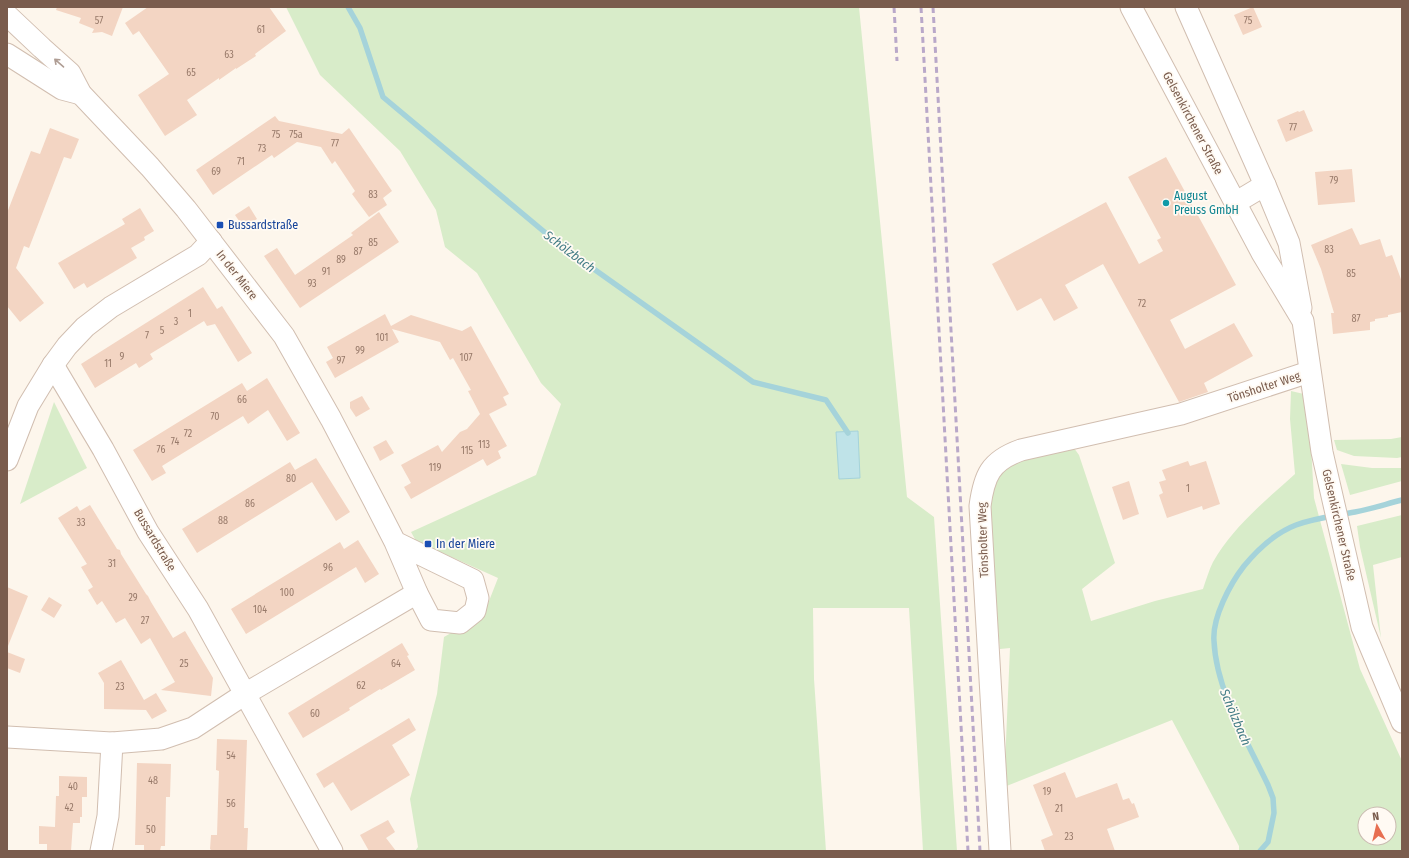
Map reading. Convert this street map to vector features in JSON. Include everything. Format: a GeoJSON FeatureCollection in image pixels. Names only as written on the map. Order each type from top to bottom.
{"type":"FeatureCollection","features":[{"type":"Feature","properties":{"kind":"street","name":"Gelsenkirchener Straße"},"geometry":{"type":"LineString","coordinates":[[1131,7],[1262,253],[1303,321]]}},
{"type":"Feature","properties":{"kind":"street","name":"Gelsenkirchener Straße"},"geometry":{"type":"LineString","coordinates":[[1186,7],[1265,184],[1289,243],[1303,321],[1322,452],[1362,627],[1402,722]]}},
{"type":"Feature","properties":{"kind":"street","name":"In der Miere"},"geometry":{"type":"LineString","coordinates":[[7,15],[70,73],[81,94],[150,167],[186,209],[284,336],[331,419],[395,542],[417,593],[431,620],[460,623],[475,611],[478,598],[473,580],[395,542]]}},
{"type":"Feature","properties":{"kind":"street"},"geometry":{"type":"LineString","coordinates":[[7,54],[62,89],[81,94]]}},
{"type":"Feature","properties":{"kind":"street"},"geometry":{"type":"LineString","coordinates":[[1235,203],[1265,184]]}},
{"type":"Feature","properties":{"kind":"street"},"geometry":{"type":"LineString","coordinates":[[7,460],[28,406],[53,365],[67,346],[85,327],[106,311],[198,255],[211,241]]}},
{"type":"Feature","properties":{"kind":"street","name":"Bussardstraße"},"geometry":{"type":"LineString","coordinates":[[53,365],[103,449],[148,532],[198,609],[332,851]]}},
{"type":"Feature","properties":{"kind":"street","name":"Tönsholter Weg"},"geometry":{"type":"LineString","coordinates":[[1000,851],[980,506],[982,489],[989,472],[994,465],[1011,454],[1021,450],[1181,414],[1310,372]]}},
{"type":"Feature","properties":{"kind":"street"},"geometry":{"type":"LineString","coordinates":[[7,737],[112,742],[161,739],[193,728],[246,694],[417,593]]}},
{"type":"Feature","properties":{"kind":"street"},"geometry":{"type":"LineString","coordinates":[[100,851],[108,816],[112,742]]}},
{"type":"Feature","properties":{"kind":"green space"},"geometry":{"type":"Polygon","coordinates":[[[286,7],[859,7],[907,497],[934,517],[957,851],[923,851],[909,608],[813,608],[814,679],[826,851],[415,851],[418,847],[410,799],[437,694],[444,637],[482,619],[498,578],[416,541],[411,532],[536,475],[561,404],[541,383],[477,273],[445,247],[436,210],[400,151],[320,75],[286,7]]]}},
{"type":"Feature","properties":{"kind":"green space"},"geometry":{"type":"Polygon","coordinates":[[[1291,391],[1308,395],[1314,498],[1360,669],[1402,761],[1402,851],[1239,851],[1239,846],[1172,720],[1004,787],[1010,648],[1000,649],[986,505],[1002,466],[1071,444],[1079,455],[1115,563],[1082,589],[1091,621],[1155,601],[1203,589],[1213,562],[1230,537],[1250,515],[1295,474],[1290,419],[1291,391]]]}},
{"type":"Feature","properties":{"kind":"green space"},"geometry":{"type":"Polygon","coordinates":[[[54,402],[87,468],[20,504],[54,402]]]}},
{"type":"Feature","properties":{"kind":"green space"},"geometry":{"type":"Polygon","coordinates":[[[1402,437],[1402,457],[1397,458],[1354,456],[1337,450],[1334,440],[1391,439],[1402,437]]]}},
{"type":"Feature","properties":{"kind":"green space"},"geometry":{"type":"Polygon","coordinates":[[[1341,464],[1372,468],[1402,468],[1402,481],[1350,495],[1341,464]]]}},
{"type":"Feature","properties":{"kind":"green space"},"geometry":{"type":"Polygon","coordinates":[[[1402,515],[1402,557],[1373,565],[1381,638],[1360,547],[1357,526],[1402,515]]]}},
{"type":"Feature","properties":{"kind":"water"},"geometry":{"type":"Polygon","coordinates":[[[858,431],[860,478],[839,479],[836,432],[858,431]]]}},
{"type":"Feature","properties":{"kind":"building"},"geometry":{"type":"Polygon","coordinates":[[[57,7],[123,7],[112,36],[102,32],[92,33],[94,29],[79,23],[81,18],[56,10],[57,7]]]}},
{"type":"Feature","properties":{"kind":"building"},"geometry":{"type":"Polygon","coordinates":[[[148,7],[269,7],[286,31],[255,54],[256,56],[219,80],[219,78],[187,100],[197,115],[165,136],[138,95],[169,74],[139,31],[133,35],[125,23],[148,7]]]}},
{"type":"Feature","properties":{"kind":"building"},"geometry":{"type":"Polygon","coordinates":[[[1253,7],[1262,27],[1243,35],[1234,15],[1253,7]]]}},
{"type":"Feature","properties":{"kind":"building"},"geometry":{"type":"Polygon","coordinates":[[[1304,110],[1313,131],[1286,142],[1277,120],[1304,110]]]}},
{"type":"Feature","properties":{"kind":"building"},"geometry":{"type":"Polygon","coordinates":[[[275,116],[279,121],[342,134],[349,128],[392,191],[383,198],[387,205],[369,217],[352,194],[355,191],[335,161],[332,164],[321,147],[297,142],[274,158],[272,155],[213,195],[196,170],[275,116]]]}},
{"type":"Feature","properties":{"kind":"building"},"geometry":{"type":"Polygon","coordinates":[[[50,128],[79,139],[71,159],[64,157],[29,248],[24,246],[16,268],[44,303],[20,322],[7,306],[7,213],[31,151],[40,154],[50,128]]]}},
{"type":"Feature","properties":{"kind":"building"},"geometry":{"type":"Polygon","coordinates":[[[1166,157],[1236,285],[1170,320],[1185,349],[1234,323],[1253,356],[1204,383],[1208,392],[1179,402],[1103,264],[1065,285],[1078,308],[1054,321],[1041,298],[1017,311],[992,264],[1106,202],[1139,264],[1163,251],[1157,240],[1161,238],[1128,177],[1166,157]]]}},
{"type":"Feature","properties":{"kind":"building"},"geometry":{"type":"Polygon","coordinates":[[[1352,169],[1355,202],[1318,205],[1315,172],[1352,169]]]}},
{"type":"Feature","properties":{"kind":"building"},"geometry":{"type":"Polygon","coordinates":[[[249,206],[257,219],[244,228],[235,215],[249,206]]]}},
{"type":"Feature","properties":{"kind":"building"},"geometry":{"type":"Polygon","coordinates":[[[140,208],[154,231],[144,237],[145,240],[131,248],[137,258],[87,288],[84,283],[74,289],[58,263],[125,224],[122,219],[140,208]]]}},
{"type":"Feature","properties":{"kind":"building"},"geometry":{"type":"Polygon","coordinates":[[[379,212],[399,242],[300,308],[264,256],[277,248],[295,275],[353,235],[351,233],[379,212]]]}},
{"type":"Feature","properties":{"kind":"building"},"geometry":{"type":"Polygon","coordinates":[[[1352,228],[1360,245],[1380,239],[1386,257],[1392,255],[1402,282],[1402,312],[1388,315],[1388,317],[1375,319],[1375,321],[1370,322],[1370,330],[1333,334],[1331,313],[1334,313],[1321,269],[1311,245],[1352,228]]]}},
{"type":"Feature","properties":{"kind":"building"},"geometry":{"type":"Polygon","coordinates":[[[203,287],[217,309],[222,306],[252,353],[238,362],[215,324],[207,326],[204,321],[150,354],[153,359],[139,368],[136,363],[95,388],[81,364],[203,287]]]}},
{"type":"Feature","properties":{"kind":"building"},"geometry":{"type":"Polygon","coordinates":[[[385,314],[391,326],[411,315],[462,331],[471,326],[509,394],[503,397],[507,405],[489,414],[507,446],[498,451],[501,458],[487,466],[483,459],[411,499],[404,487],[411,483],[401,465],[438,445],[442,452],[460,432],[467,429],[480,414],[468,391],[471,390],[453,358],[450,360],[440,342],[392,329],[399,342],[335,378],[326,362],[333,358],[327,347],[385,314]]]}},
{"type":"Feature","properties":{"kind":"building"},"geometry":{"type":"Polygon","coordinates":[[[267,378],[300,433],[287,441],[268,410],[248,424],[243,416],[162,466],[166,473],[152,481],[133,450],[242,383],[247,391],[267,378]]]}},
{"type":"Feature","properties":{"kind":"building"},"geometry":{"type":"Polygon","coordinates":[[[362,396],[370,409],[356,417],[350,408],[350,402],[362,396]]]}},
{"type":"Feature","properties":{"kind":"building"},"geometry":{"type":"Polygon","coordinates":[[[386,440],[394,453],[380,461],[373,447],[386,440]]]}},
{"type":"Feature","properties":{"kind":"building"},"geometry":{"type":"Polygon","coordinates":[[[316,458],[350,512],[336,521],[312,482],[197,553],[182,529],[290,462],[295,470],[316,458]]]}},
{"type":"Feature","properties":{"kind":"building"},"geometry":{"type":"Polygon","coordinates":[[[1188,461],[1190,466],[1206,461],[1220,504],[1203,510],[1202,506],[1167,518],[1159,495],[1163,493],[1159,482],[1166,480],[1162,470],[1188,461]]]}},
{"type":"Feature","properties":{"kind":"building"},"geometry":{"type":"Polygon","coordinates":[[[1129,481],[1139,514],[1123,520],[1112,487],[1129,481]]]}},
{"type":"Feature","properties":{"kind":"building"},"geometry":{"type":"Polygon","coordinates":[[[90,505],[117,549],[120,550],[121,554],[173,638],[185,631],[213,678],[211,696],[161,690],[175,682],[150,638],[141,644],[125,618],[116,623],[102,601],[97,605],[88,590],[93,587],[81,567],[87,564],[58,518],[77,506],[80,511],[90,505]]]}},
{"type":"Feature","properties":{"kind":"building"},"geometry":{"type":"Polygon","coordinates":[[[358,540],[379,574],[365,583],[356,567],[246,634],[231,609],[340,542],[344,549],[358,540]]]}},
{"type":"Feature","properties":{"kind":"building"},"geometry":{"type":"Polygon","coordinates":[[[7,587],[28,596],[8,646],[7,646],[7,587]]]}},
{"type":"Feature","properties":{"kind":"building"},"geometry":{"type":"Polygon","coordinates":[[[49,597],[62,605],[54,618],[41,610],[49,597]]]}},
{"type":"Feature","properties":{"kind":"building"},"geometry":{"type":"Polygon","coordinates":[[[402,643],[415,670],[381,690],[380,689],[349,708],[350,710],[303,738],[288,713],[402,643]]]}},
{"type":"Feature","properties":{"kind":"building"},"geometry":{"type":"Polygon","coordinates":[[[7,652],[25,659],[20,673],[7,668],[7,652]]]}},
{"type":"Feature","properties":{"kind":"building"},"geometry":{"type":"Polygon","coordinates":[[[121,660],[144,700],[156,693],[167,711],[152,719],[146,710],[104,709],[104,683],[98,673],[121,660]]]}},
{"type":"Feature","properties":{"kind":"building"},"geometry":{"type":"Polygon","coordinates":[[[409,718],[416,730],[392,745],[410,775],[351,811],[333,782],[324,788],[316,774],[409,718]]]}},
{"type":"Feature","properties":{"kind":"building"},"geometry":{"type":"Polygon","coordinates":[[[217,739],[247,740],[244,828],[248,828],[247,851],[212,851],[210,849],[211,835],[217,835],[219,771],[216,770],[217,739]]]}},
{"type":"Feature","properties":{"kind":"building"},"geometry":{"type":"Polygon","coordinates":[[[137,763],[171,764],[170,797],[166,797],[165,846],[161,846],[160,851],[144,851],[144,845],[135,845],[137,763]]]}},
{"type":"Feature","properties":{"kind":"building"},"geometry":{"type":"Polygon","coordinates":[[[1065,772],[1076,798],[1117,783],[1123,800],[1129,798],[1132,804],[1134,803],[1139,817],[1107,829],[1115,851],[1045,851],[1041,840],[1053,835],[1033,785],[1065,772]]]}},
{"type":"Feature","properties":{"kind":"building"},"geometry":{"type":"Polygon","coordinates":[[[59,776],[87,777],[87,797],[82,797],[82,817],[80,817],[80,823],[73,823],[71,851],[47,851],[47,844],[39,844],[39,826],[55,827],[56,796],[59,796],[59,776]]]}},
{"type":"Feature","properties":{"kind":"building"},"geometry":{"type":"Polygon","coordinates":[[[388,820],[395,832],[386,838],[396,851],[369,851],[360,835],[388,820]]]}},
{"type":"Feature","properties":{"kind":"waterway","name":"Schölzbach"},"geometry":{"type":"LineString","coordinates":[[348,7],[360,28],[383,97],[560,245],[753,382],[826,400],[848,433]]}},
{"type":"Feature","properties":{"kind":"waterway","name":"Schölzbach"},"geometry":{"type":"LineString","coordinates":[[1260,851],[1268,842],[1274,813],[1273,798],[1234,715],[1220,678],[1216,659],[1214,632],[1223,602],[1233,582],[1244,566],[1261,548],[1288,528],[1325,517],[1361,511],[1402,500]]}},
{"type":"Feature","properties":{"kind":"railway"},"geometry":{"type":"LineString","coordinates":[[894,7],[897,61]]}},
{"type":"Feature","properties":{"kind":"railway"},"geometry":{"type":"LineString","coordinates":[[921,7],[968,851]]}},
{"type":"Feature","properties":{"kind":"railway"},"geometry":{"type":"LineString","coordinates":[[933,7],[980,851]]}},
{"type":"Feature","properties":{"kind":"place","name":"August Preuss GmbH"},"geometry":{"type":"Point","coordinates":[1166,203]}},
{"type":"Feature","properties":{"kind":"place","name":"Bussardstraße"},"geometry":{"type":"Point","coordinates":[220,225]}},
{"type":"Feature","properties":{"kind":"place","name":"In der Miere"},"geometry":{"type":"Point","coordinates":[428,544]}}]}
